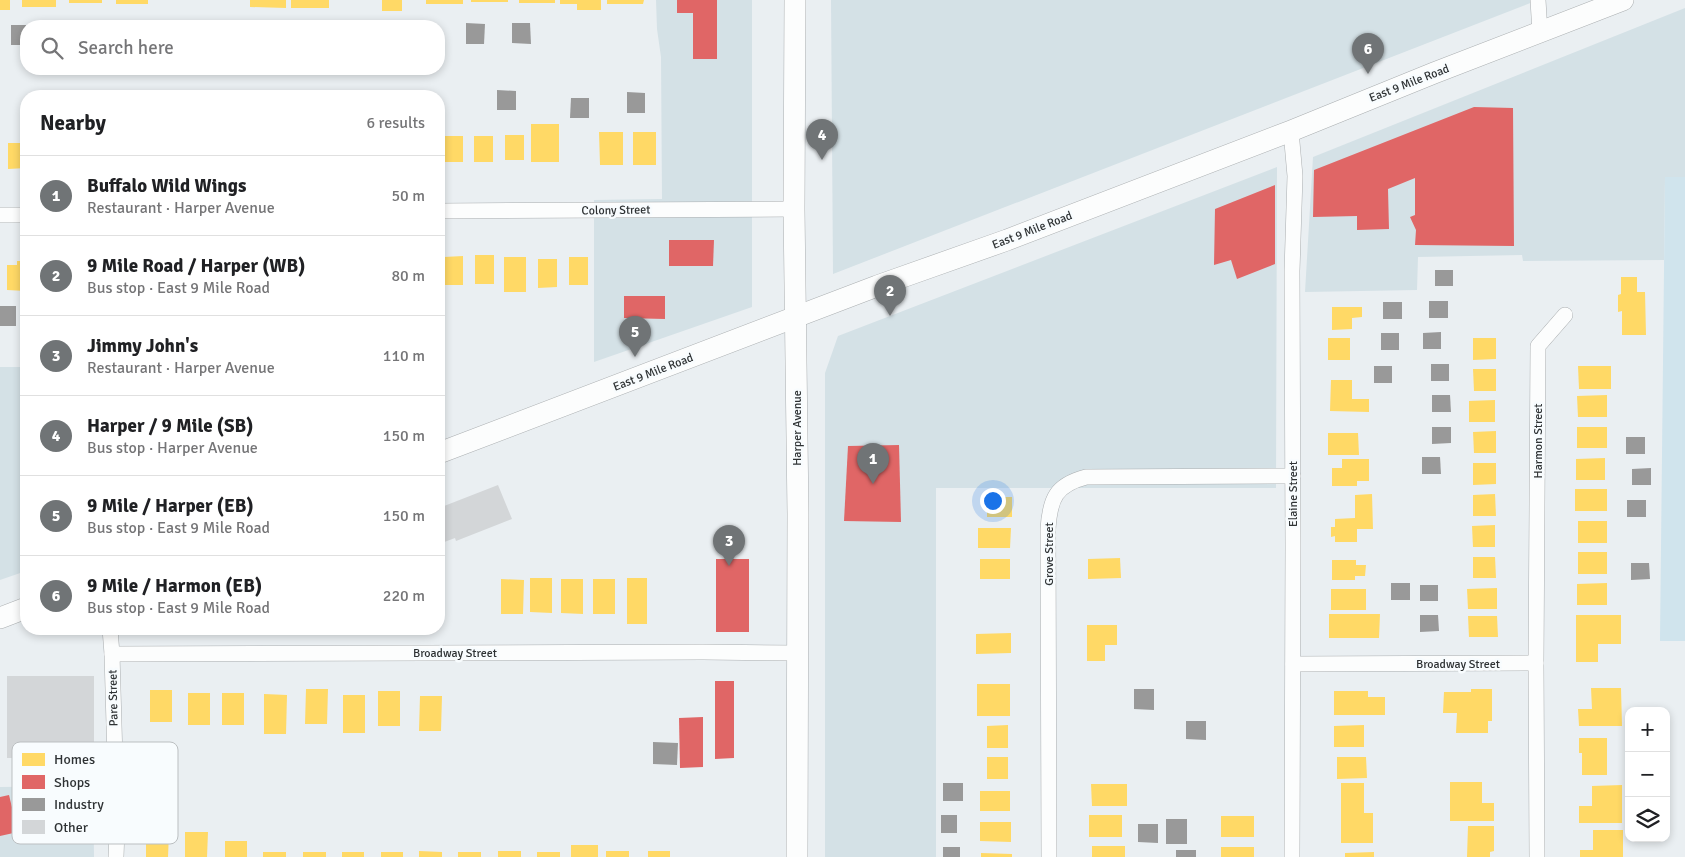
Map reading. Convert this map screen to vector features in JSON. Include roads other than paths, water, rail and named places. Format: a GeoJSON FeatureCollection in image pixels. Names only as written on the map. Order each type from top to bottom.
{"type":"FeatureCollection","features":[{"type":"Feature","properties":{"kind":"main road","name":"Harper Avenue"},"geometry":{"type":"LineString","coordinates":[[795,0],[794,209],[798,514],[797,857]]}},
{"type":"Feature","properties":{"kind":"main road","name":"East 9 Mile Road"},"geometry":{"type":"LineString","coordinates":[[445,451],[796,319],[877,286],[1007,240],[1291,131],[1418,79],[1623,0]]}},
{"type":"Feature","properties":{"kind":"main road"},"geometry":{"type":"LineString","coordinates":[[0,618],[20,610]]}},
{"type":"Feature","properties":{"kind":"street"},"geometry":{"type":"LineString","coordinates":[[1538,0],[1540,33]]}},
{"type":"Feature","properties":{"kind":"street","name":"Elaine Street"},"geometry":{"type":"LineString","coordinates":[[1291,131],[1295,176],[1292,271],[1292,857]]}},
{"type":"Feature","properties":{"kind":"street","name":"Colony Street"},"geometry":{"type":"LineString","coordinates":[[445,211],[794,209]]}},
{"type":"Feature","properties":{"kind":"street"},"geometry":{"type":"LineString","coordinates":[[0,215],[20,215]]}},
{"type":"Feature","properties":{"kind":"street","name":"Harmon Street"},"geometry":{"type":"LineString","coordinates":[[1536,663],[1538,346],[1565,315]]}},
{"type":"Feature","properties":{"kind":"street","name":"Grove Street"},"geometry":{"type":"LineString","coordinates":[[1049,857],[1048,528],[1049,514],[1054,497],[1063,486],[1086,477],[1293,476]]}},
{"type":"Feature","properties":{"kind":"street","name":"Pare Street"},"geometry":{"type":"LineString","coordinates":[[110,635],[114,742]]}},
{"type":"Feature","properties":{"kind":"street","name":"Broadway Street"},"geometry":{"type":"LineString","coordinates":[[112,654],[797,653]]}},
{"type":"Feature","properties":{"kind":"street"},"geometry":{"type":"LineString","coordinates":[[1536,663],[1537,857]]}},
{"type":"Feature","properties":{"kind":"street","name":"Broadway Street"},"geometry":{"type":"LineString","coordinates":[[1293,664],[1536,663]]}},
{"type":"Feature","properties":{"kind":"street","name":"Pare Street"},"geometry":{"type":"LineString","coordinates":[[116,844],[116,857]]}},
{"type":"Feature","properties":{"kind":"place","name":"9 Mile / Harmon (EB)"},"geometry":{"type":"Point","coordinates":[1368,74]}},
{"type":"Feature","properties":{"kind":"place","name":"Harper / 9 Mile (SB)"},"geometry":{"type":"Point","coordinates":[822,160]}},
{"type":"Feature","properties":{"kind":"place","name":"9 Mile Road / Harper (WB)"},"geometry":{"type":"Point","coordinates":[890,316]}},
{"type":"Feature","properties":{"kind":"place","name":"9 Mile / Harper (EB)"},"geometry":{"type":"Point","coordinates":[635,357]}},
{"type":"Feature","properties":{"kind":"place","name":"Buffalo Wild Wings"},"geometry":{"type":"Point","coordinates":[873,484]}},
{"type":"Feature","properties":{"kind":"place","name":"Jimmy John's"},"geometry":{"type":"Point","coordinates":[729,566]}}]}
